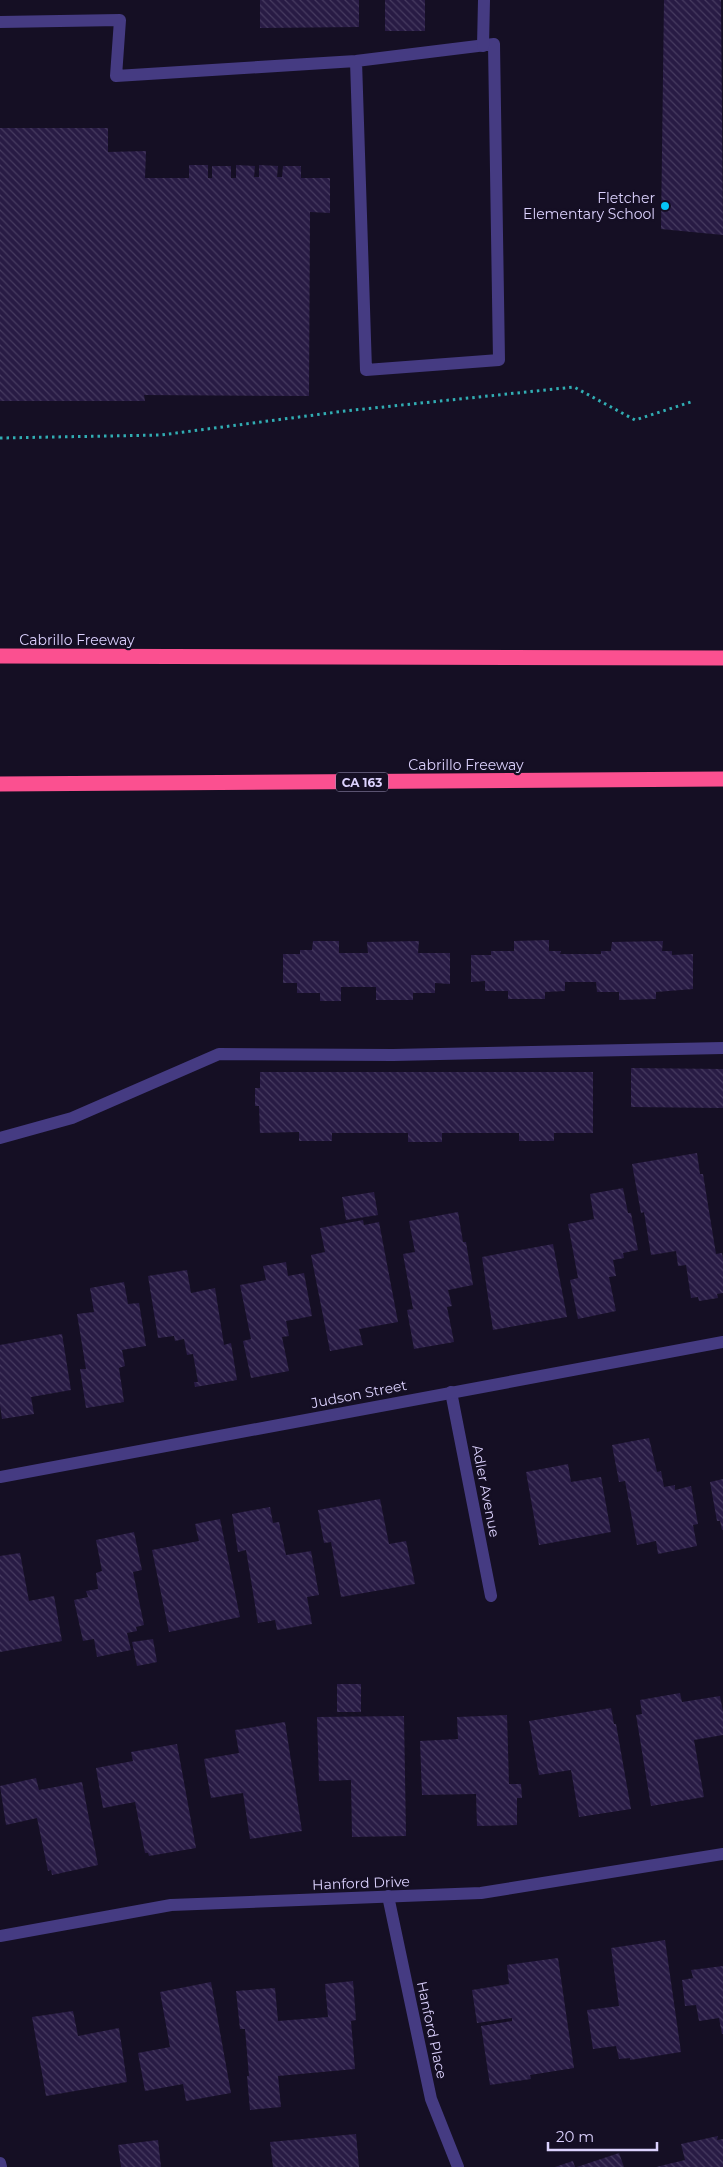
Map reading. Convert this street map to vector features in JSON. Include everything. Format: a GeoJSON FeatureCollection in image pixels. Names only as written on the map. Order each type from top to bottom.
{"type":"FeatureCollection","features":[{"type":"Feature","properties":{"kind":"highway","name":"Cabrillo Freeway"},"geometry":{"type":"LineString","coordinates":[[0,656],[723,658]]}},
{"type":"Feature","properties":{"kind":"highway","name":"Cabrillo Freeway"},"geometry":{"type":"LineString","coordinates":[[0,784],[723,779]]}},
{"type":"Feature","properties":{"kind":"street"},"geometry":{"type":"LineString","coordinates":[[483,46],[484,0]]}},
{"type":"Feature","properties":{"kind":"street"},"geometry":{"type":"LineString","coordinates":[[0,22],[120,20],[116,76],[356,61],[494,44],[499,360],[366,370],[356,61]]}},
{"type":"Feature","properties":{"kind":"street"},"geometry":{"type":"LineString","coordinates":[[0,1138],[72,1118],[219,1054],[392,1055],[723,1048]]}},
{"type":"Feature","properties":{"kind":"street","name":"Judson Street"},"geometry":{"type":"LineString","coordinates":[[0,1477],[723,1342]]}},
{"type":"Feature","properties":{"kind":"street","name":"Adler Avenue"},"geometry":{"type":"LineString","coordinates":[[451,1392],[492,1596]]}},
{"type":"Feature","properties":{"kind":"street","name":"Hanford Drive"},"geometry":{"type":"LineString","coordinates":[[0,1936],[171,1906],[481,1892],[723,1854]]}},
{"type":"Feature","properties":{"kind":"street","name":"Hanford Place"},"geometry":{"type":"LineString","coordinates":[[388,1896],[431,2099],[458,2167]]}},
{"type":"Feature","properties":{"kind":"street"},"geometry":{"type":"LineString","coordinates":[[0,2162],[1,2167]]}},
{"type":"Feature","properties":{"kind":"path"},"geometry":{"type":"LineString","coordinates":[[0,438],[161,435],[345,411],[574,387],[635,420],[692,402]]}},
{"type":"Feature","properties":{"kind":"building"},"geometry":{"type":"Polygon","coordinates":[[[260,0],[359,0],[359,27],[260,28],[260,0]]]}},
{"type":"Feature","properties":{"kind":"building"},"geometry":{"type":"Polygon","coordinates":[[[385,0],[425,0],[425,31],[385,31],[385,0]]]}},
{"type":"Feature","properties":{"kind":"building"},"geometry":{"type":"Polygon","coordinates":[[[664,0],[721,0],[723,235],[661,229],[664,0]]]}},
{"type":"Feature","properties":{"kind":"building"},"geometry":{"type":"Polygon","coordinates":[[[0,128],[108,128],[108,152],[146,151],[145,178],[189,178],[189,165],[208,165],[208,178],[212,178],[212,166],[231,166],[231,178],[236,178],[236,165],[255,166],[254,177],[259,177],[259,165],[278,166],[277,177],[282,177],[283,166],[301,166],[301,178],[330,178],[330,213],[310,212],[309,396],[144,395],[145,401],[0,401],[0,128]]]}},
{"type":"Feature","properties":{"kind":"building"},"geometry":{"type":"Polygon","coordinates":[[[549,940],[549,951],[561,951],[560,954],[601,954],[601,951],[611,951],[612,942],[663,941],[662,951],[672,951],[672,955],[693,954],[693,989],[656,992],[656,999],[619,1000],[619,992],[597,992],[596,982],[565,982],[565,991],[545,992],[545,999],[508,999],[508,991],[485,991],[485,981],[471,982],[471,955],[491,955],[491,951],[514,951],[514,941],[549,940]]]}},
{"type":"Feature","properties":{"kind":"building"},"geometry":{"type":"Polygon","coordinates":[[[313,941],[339,941],[339,953],[368,953],[367,942],[419,941],[418,953],[450,953],[450,984],[435,983],[435,993],[413,993],[413,1000],[376,1000],[376,987],[341,987],[341,1001],[320,1001],[320,993],[297,993],[297,983],[283,983],[283,954],[300,954],[300,950],[312,950],[313,941]]]}},
{"type":"Feature","properties":{"kind":"building"},"geometry":{"type":"Polygon","coordinates":[[[631,1068],[723,1069],[723,1108],[631,1107],[631,1068]]]}},
{"type":"Feature","properties":{"kind":"building"},"geometry":{"type":"Polygon","coordinates":[[[260,1072],[593,1072],[593,1133],[554,1133],[554,1141],[519,1141],[519,1133],[442,1133],[442,1142],[408,1142],[408,1133],[332,1133],[332,1141],[299,1141],[299,1132],[260,1133],[259,1106],[255,1106],[255,1088],[260,1088],[260,1072]]]}},
{"type":"Feature","properties":{"kind":"building"},"geometry":{"type":"Polygon","coordinates":[[[697,1153],[700,1174],[703,1174],[716,1254],[722,1253],[723,1259],[723,1293],[717,1294],[718,1298],[699,1301],[698,1297],[691,1298],[686,1265],[678,1266],[676,1251],[651,1255],[644,1212],[641,1213],[632,1164],[697,1153]]]}},
{"type":"Feature","properties":{"kind":"building"},"geometry":{"type":"Polygon","coordinates":[[[623,1188],[628,1213],[631,1213],[638,1250],[623,1253],[624,1258],[613,1260],[616,1276],[609,1277],[616,1311],[578,1319],[570,1280],[578,1278],[568,1224],[594,1219],[590,1194],[623,1188]]]}},
{"type":"Feature","properties":{"kind":"building"},"geometry":{"type":"Polygon","coordinates":[[[374,1192],[378,1215],[346,1220],[342,1197],[374,1192]]]}},
{"type":"Feature","properties":{"kind":"building"},"geometry":{"type":"Polygon","coordinates":[[[458,1212],[463,1242],[466,1242],[473,1285],[448,1290],[452,1306],[447,1307],[454,1342],[414,1349],[407,1310],[413,1309],[403,1254],[415,1252],[409,1221],[458,1212]]]}},
{"type":"Feature","properties":{"kind":"building"},"geometry":{"type":"Polygon","coordinates":[[[363,1220],[364,1225],[379,1222],[398,1322],[359,1329],[363,1345],[330,1351],[311,1255],[325,1252],[320,1228],[363,1220]]]}},
{"type":"Feature","properties":{"kind":"building"},"geometry":{"type":"Polygon","coordinates":[[[553,1244],[567,1317],[493,1330],[482,1257],[553,1244]]]}},
{"type":"Feature","properties":{"kind":"building"},"geometry":{"type":"Polygon","coordinates":[[[286,1262],[288,1276],[304,1273],[312,1316],[286,1321],[289,1336],[282,1337],[289,1371],[251,1378],[243,1341],[251,1339],[240,1285],[266,1280],[263,1266],[286,1262]]]}},
{"type":"Feature","properties":{"kind":"building"},"geometry":{"type":"Polygon","coordinates":[[[187,1270],[191,1293],[215,1288],[224,1345],[231,1343],[237,1380],[195,1387],[194,1382],[198,1382],[193,1354],[187,1355],[184,1339],[175,1341],[174,1336],[158,1338],[148,1276],[187,1270]]]}},
{"type":"Feature","properties":{"kind":"building"},"geometry":{"type":"Polygon","coordinates":[[[124,1282],[128,1304],[139,1303],[146,1346],[122,1350],[125,1366],[119,1368],[124,1402],[86,1408],[80,1369],[86,1369],[77,1314],[94,1312],[90,1288],[124,1282]]]}},
{"type":"Feature","properties":{"kind":"building"},"geometry":{"type":"Polygon","coordinates":[[[62,1334],[71,1390],[31,1397],[34,1414],[2,1419],[0,1405],[0,1345],[62,1334]]]}},
{"type":"Feature","properties":{"kind":"building"},"geometry":{"type":"Polygon","coordinates":[[[649,1438],[657,1472],[661,1471],[664,1487],[675,1485],[675,1490],[691,1486],[698,1524],[693,1525],[697,1546],[658,1554],[656,1541],[637,1545],[625,1481],[619,1482],[612,1445],[649,1438]]]}},
{"type":"Feature","properties":{"kind":"building"},"geometry":{"type":"Polygon","coordinates":[[[568,1464],[571,1482],[601,1477],[611,1532],[539,1545],[526,1472],[568,1464]]]}},
{"type":"Feature","properties":{"kind":"building"},"geometry":{"type":"Polygon","coordinates":[[[723,1479],[722,1530],[720,1521],[717,1521],[710,1482],[723,1479]]]}},
{"type":"Feature","properties":{"kind":"building"},"geometry":{"type":"Polygon","coordinates":[[[380,1499],[389,1544],[406,1541],[415,1584],[341,1597],[331,1542],[324,1543],[318,1510],[380,1499]]]}},
{"type":"Feature","properties":{"kind":"building"},"geometry":{"type":"Polygon","coordinates":[[[270,1507],[273,1523],[279,1522],[286,1555],[311,1551],[319,1595],[307,1597],[312,1624],[277,1630],[275,1620],[258,1623],[246,1550],[238,1552],[232,1514],[270,1507]]]}},
{"type":"Feature","properties":{"kind":"building"},"geometry":{"type":"Polygon","coordinates":[[[220,1519],[240,1617],[169,1632],[152,1550],[199,1541],[195,1524],[220,1519]]]}},
{"type":"Feature","properties":{"kind":"building"},"geometry":{"type":"Polygon","coordinates":[[[134,1532],[142,1570],[133,1572],[144,1625],[136,1627],[137,1631],[127,1633],[131,1650],[97,1657],[94,1639],[83,1641],[74,1600],[88,1597],[86,1591],[98,1589],[96,1573],[102,1571],[96,1540],[134,1532]]]}},
{"type":"Feature","properties":{"kind":"building"},"geometry":{"type":"Polygon","coordinates":[[[20,1553],[29,1601],[54,1596],[62,1641],[0,1652],[0,1556],[20,1553]]]}},
{"type":"Feature","properties":{"kind":"building"},"geometry":{"type":"Polygon","coordinates":[[[153,1639],[157,1662],[137,1666],[132,1642],[153,1639]]]}},
{"type":"Feature","properties":{"kind":"building"},"geometry":{"type":"Polygon","coordinates":[[[337,1684],[361,1684],[361,1712],[337,1712],[337,1684]]]}},
{"type":"Feature","properties":{"kind":"building"},"geometry":{"type":"Polygon","coordinates":[[[680,1693],[682,1702],[720,1696],[723,1712],[723,1735],[694,1740],[704,1797],[651,1806],[636,1715],[642,1714],[640,1700],[680,1693]]]}},
{"type":"Feature","properties":{"kind":"building"},"geometry":{"type":"Polygon","coordinates":[[[611,1708],[614,1724],[616,1724],[631,1809],[579,1817],[571,1770],[539,1775],[529,1721],[611,1708]]]}},
{"type":"Feature","properties":{"kind":"building"},"geometry":{"type":"Polygon","coordinates":[[[507,1715],[509,1784],[521,1784],[522,1798],[517,1798],[517,1825],[477,1826],[476,1794],[422,1795],[420,1741],[458,1739],[457,1717],[507,1715]]]}},
{"type":"Feature","properties":{"kind":"building"},"geometry":{"type":"Polygon","coordinates":[[[404,1716],[406,1836],[352,1837],[351,1780],[319,1781],[317,1717],[404,1716]]]}},
{"type":"Feature","properties":{"kind":"building"},"geometry":{"type":"Polygon","coordinates":[[[285,1722],[302,1831],[250,1839],[243,1793],[211,1798],[204,1759],[239,1753],[235,1730],[285,1722]]]}},
{"type":"Feature","properties":{"kind":"building"},"geometry":{"type":"Polygon","coordinates":[[[177,1744],[196,1848],[149,1856],[148,1853],[145,1853],[135,1802],[103,1808],[96,1768],[133,1761],[131,1752],[177,1744]]]}},
{"type":"Feature","properties":{"kind":"building"},"geometry":{"type":"Polygon","coordinates":[[[36,1778],[39,1790],[82,1782],[98,1865],[52,1875],[51,1870],[48,1871],[37,1818],[6,1825],[0,1786],[36,1778]]]}},
{"type":"Feature","properties":{"kind":"building"},"geometry":{"type":"Polygon","coordinates":[[[665,1940],[681,2052],[630,2060],[630,2058],[619,2059],[616,2046],[593,2049],[587,2010],[619,2006],[611,1948],[665,1940]]]}},
{"type":"Feature","properties":{"kind":"building"},"geometry":{"type":"Polygon","coordinates":[[[558,1958],[574,2068],[530,2075],[531,2079],[490,2085],[481,2026],[512,2021],[512,2018],[477,2023],[472,1990],[509,1984],[507,1965],[558,1958]]]}},
{"type":"Feature","properties":{"kind":"building"},"geometry":{"type":"Polygon","coordinates":[[[723,1966],[722,2034],[719,2018],[699,2021],[696,2005],[685,2006],[682,1980],[693,1978],[691,1970],[723,1966]]]}},
{"type":"Feature","properties":{"kind":"building"},"geometry":{"type":"Polygon","coordinates":[[[353,1981],[356,2020],[351,2021],[355,2069],[278,2076],[281,2107],[250,2110],[245,2029],[240,2029],[236,1991],[275,1988],[278,2021],[328,2017],[325,1984],[353,1981]]]}},
{"type":"Feature","properties":{"kind":"building"},"geometry":{"type":"Polygon","coordinates":[[[211,1982],[231,2093],[186,2101],[183,2084],[145,2091],[138,2053],[170,2047],[160,1992],[211,1982]]]}},
{"type":"Feature","properties":{"kind":"building"},"geometry":{"type":"Polygon","coordinates":[[[73,2011],[78,2036],[119,2028],[127,2082],[46,2096],[32,2017],[73,2011]]]}},
{"type":"Feature","properties":{"kind":"building"},"geometry":{"type":"Polygon","coordinates":[[[356,2134],[359,2167],[273,2167],[270,2142],[356,2134]]]}},
{"type":"Feature","properties":{"kind":"building"},"geometry":{"type":"Polygon","coordinates":[[[718,2136],[717,2140],[723,2139],[723,2167],[656,2167],[685,2160],[681,2144],[718,2136]]]}},
{"type":"Feature","properties":{"kind":"building"},"geometry":{"type":"Polygon","coordinates":[[[158,2140],[161,2167],[121,2167],[118,2145],[158,2140]]]}},
{"type":"Feature","properties":{"kind":"building"},"geometry":{"type":"Polygon","coordinates":[[[619,2153],[624,2167],[577,2167],[619,2153]]]}},
{"type":"Feature","properties":{"kind":"building"},"geometry":{"type":"Polygon","coordinates":[[[573,2161],[575,2167],[555,2167],[573,2161]]]}},
{"type":"Feature","properties":{"kind":"place","name":"Fletcher Elementary School"},"geometry":{"type":"Point","coordinates":[665,206]}}]}
